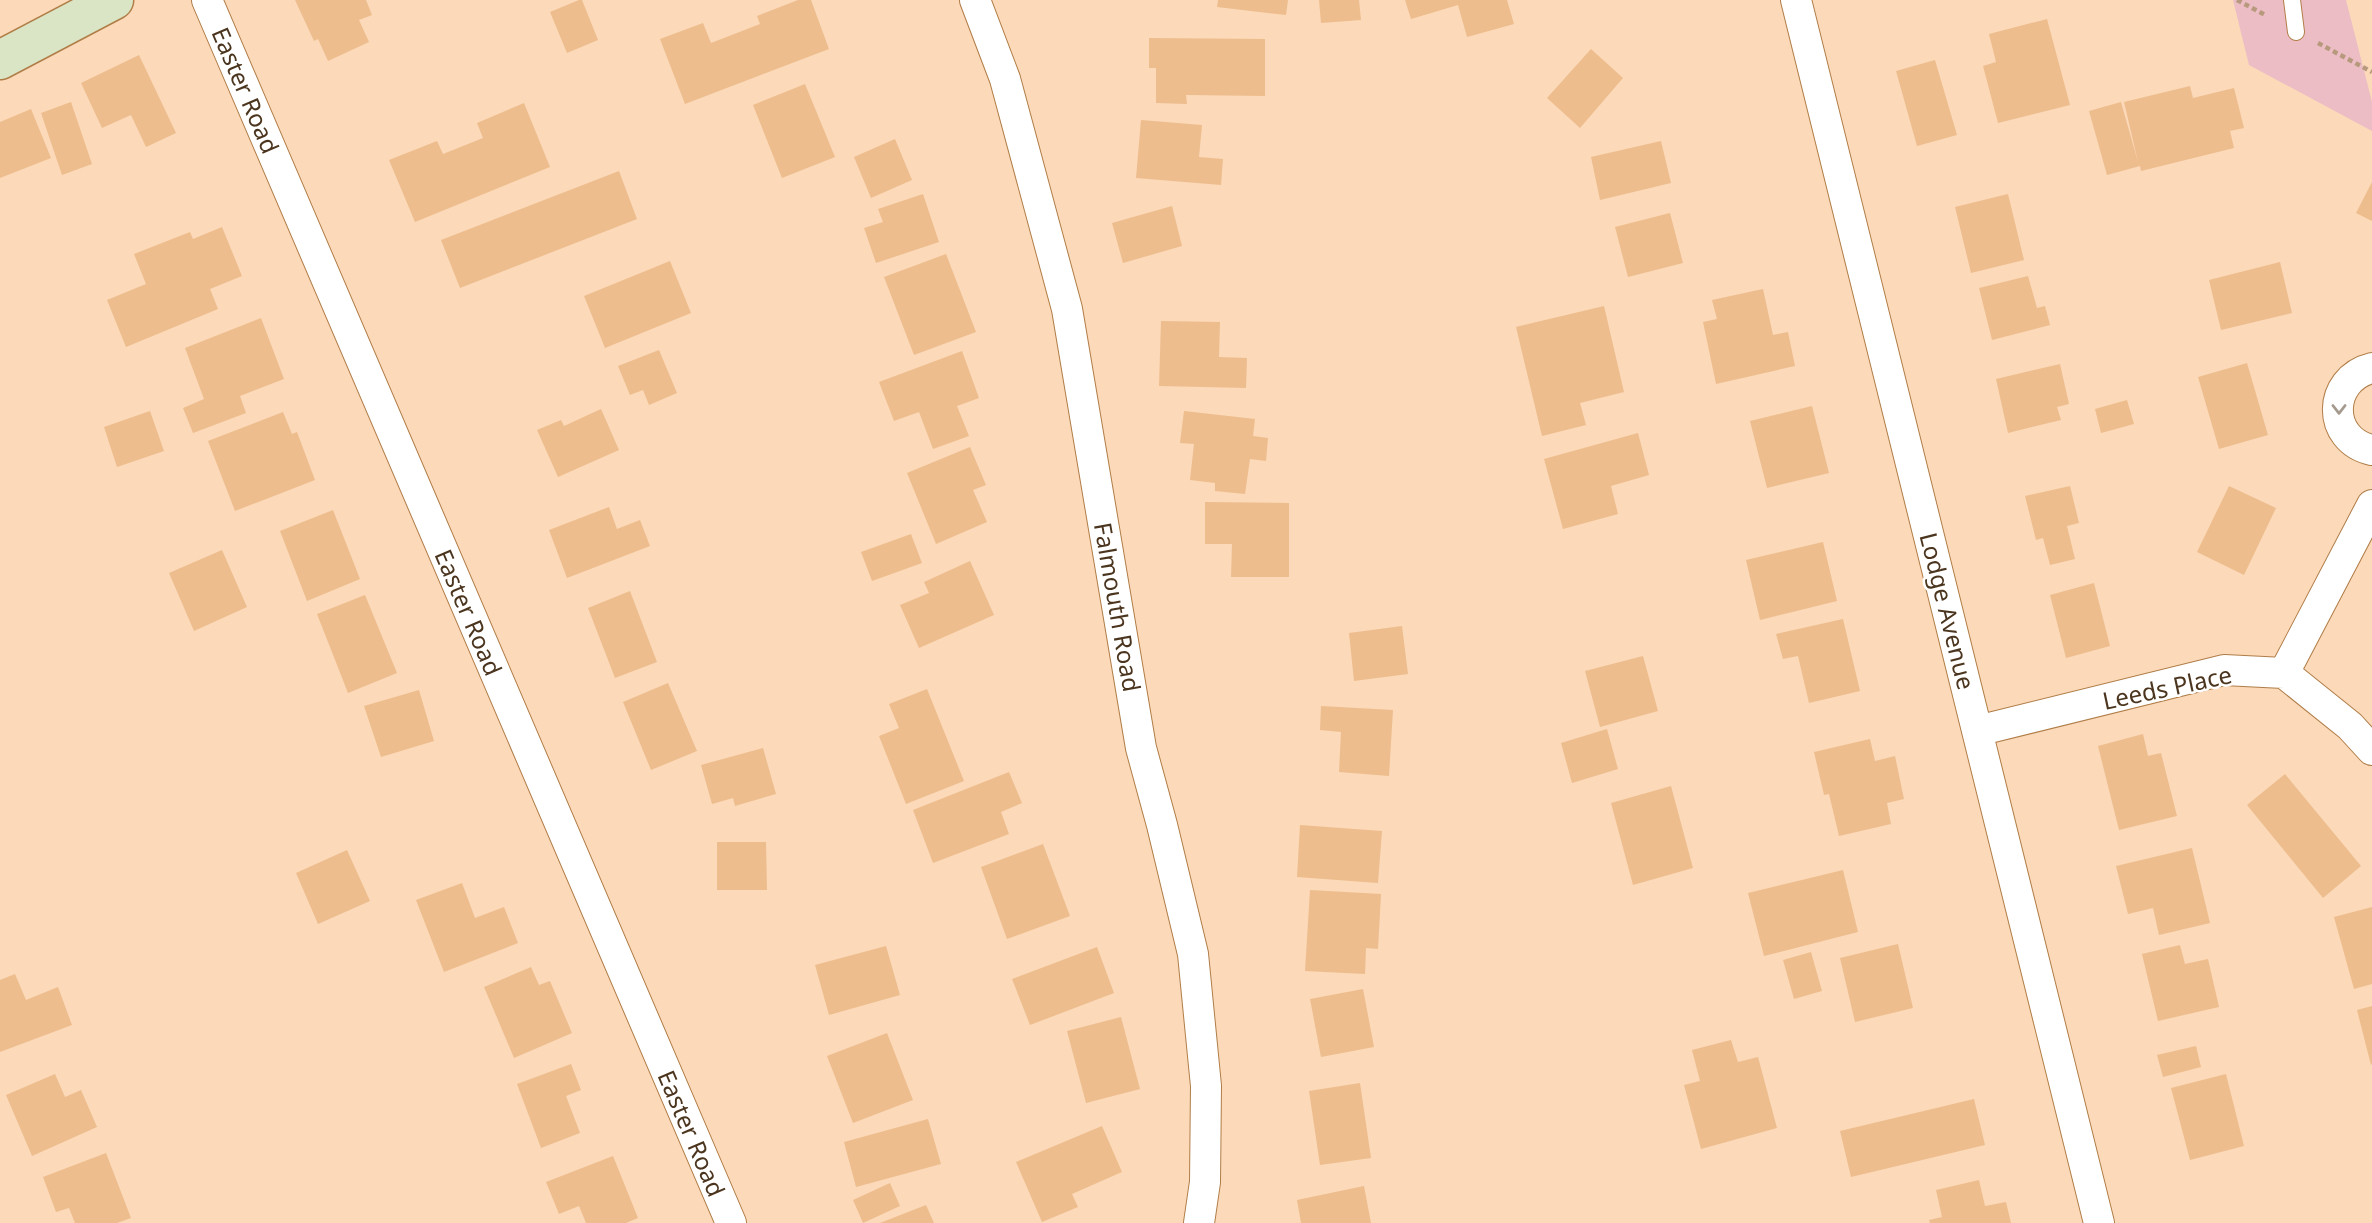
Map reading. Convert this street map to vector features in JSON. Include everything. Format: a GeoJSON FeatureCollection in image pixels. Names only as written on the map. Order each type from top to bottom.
{"type":"FeatureCollection","features":[{"type":"Feature","properties":{"kind":"main road"},"geometry":{"type":"LineString","coordinates":[[3,53],[114,0]]}},
{"type":"Feature","properties":{"kind":"street","name":"Easter Road"},"geometry":{"type":"LineString","coordinates":[[207,0],[731,1223]]}},
{"type":"Feature","properties":{"kind":"street","name":"Falmouth Road"},"geometry":{"type":"LineString","coordinates":[[975,0],[1005,79],[1067,309],[1141,748],[1163,825],[1193,954],[1206,1086],[1205,1182],[1199,1223]]}},
{"type":"Feature","properties":{"kind":"street","name":"Lodge Avenue"},"geometry":{"type":"LineString","coordinates":[[1796,0],[2099,1223]]}},
{"type":"Feature","properties":{"kind":"street"},"geometry":{"type":"LineString","coordinates":[[2372,368],[2361,370],[2346,382],[2338,400],[2338,419],[2347,436],[2362,448],[2372,450]]}},
{"type":"Feature","properties":{"kind":"street"},"geometry":{"type":"LineString","coordinates":[[2372,505],[2284,673],[2350,726],[2372,750]]}},
{"type":"Feature","properties":{"kind":"street","name":"Leeds Place"},"geometry":{"type":"LineString","coordinates":[[1977,731],[2224,670],[2284,673]]}},
{"type":"Feature","properties":{"kind":"lane"},"geometry":{"type":"LineString","coordinates":[[2292,0],[2296,32]]}},
{"type":"Feature","properties":{"kind":"shaded area"},"geometry":{"type":"Polygon","coordinates":[[[2233,0],[2346,0],[2372,102],[2372,131],[2249,65],[2233,0]]]}},
{"type":"Feature","properties":{"kind":"building"},"geometry":{"type":"Polygon","coordinates":[[[295,0],[366,0],[372,15],[359,20],[369,42],[328,61],[318,39],[314,41],[295,0]]]}},
{"type":"Feature","properties":{"kind":"building"},"geometry":{"type":"Polygon","coordinates":[[[582,0],[598,40],[567,53],[550,12],[582,0]]]}},
{"type":"Feature","properties":{"kind":"building"},"geometry":{"type":"Polygon","coordinates":[[[798,0],[811,0],[829,49],[685,104],[660,39],[703,23],[711,43],[760,24],[757,16],[798,0]]]}},
{"type":"Feature","properties":{"kind":"building"},"geometry":{"type":"Polygon","coordinates":[[[1218,0],[1288,0],[1286,15],[1217,7],[1218,0]]]}},
{"type":"Feature","properties":{"kind":"building"},"geometry":{"type":"Polygon","coordinates":[[[1319,0],[1359,0],[1361,20],[1321,23],[1319,0]]]}},
{"type":"Feature","properties":{"kind":"building"},"geometry":{"type":"Polygon","coordinates":[[[1405,0],[1507,0],[1514,24],[1467,37],[1458,5],[1411,19],[1405,0]]]}},
{"type":"Feature","properties":{"kind":"building"},"geometry":{"type":"Polygon","coordinates":[[[2047,19],[2070,105],[1998,123],[1983,66],[1996,62],[1989,34],[2047,19]]]}},
{"type":"Feature","properties":{"kind":"building"},"geometry":{"type":"Polygon","coordinates":[[[1149,38],[1265,39],[1265,96],[1186,95],[1187,104],[1156,103],[1156,68],[1149,68],[1149,38]]]}},
{"type":"Feature","properties":{"kind":"building"},"geometry":{"type":"Polygon","coordinates":[[[1591,49],[1623,78],[1580,128],[1547,98],[1591,49]]]}},
{"type":"Feature","properties":{"kind":"building"},"geometry":{"type":"Polygon","coordinates":[[[139,55],[176,133],[146,147],[131,115],[102,128],[81,83],[139,55]]]}},
{"type":"Feature","properties":{"kind":"building"},"geometry":{"type":"Polygon","coordinates":[[[1935,60],[1957,135],[1917,146],[1896,71],[1935,60]]]}},
{"type":"Feature","properties":{"kind":"building"},"geometry":{"type":"Polygon","coordinates":[[[805,84],[835,157],[782,178],[753,105],[805,84]]]}},
{"type":"Feature","properties":{"kind":"building"},"geometry":{"type":"Polygon","coordinates":[[[2190,86],[2193,98],[2234,88],[2244,128],[2230,131],[2234,148],[2141,171],[2140,166],[2107,175],[2089,111],[2121,102],[2138,162],[2124,102],[2190,86]]]}},
{"type":"Feature","properties":{"kind":"building"},"geometry":{"type":"Polygon","coordinates":[[[71,102],[92,164],[62,175],[41,113],[71,102]]]}},
{"type":"Feature","properties":{"kind":"building"},"geometry":{"type":"Polygon","coordinates":[[[524,103],[550,167],[415,222],[389,160],[437,141],[443,154],[483,138],[477,123],[524,103]]]}},
{"type":"Feature","properties":{"kind":"building"},"geometry":{"type":"Polygon","coordinates":[[[31,109],[51,158],[0,178],[0,122],[31,109]]]}},
{"type":"Feature","properties":{"kind":"building"},"geometry":{"type":"Polygon","coordinates":[[[1141,120],[1202,125],[1199,157],[1223,159],[1221,185],[1136,178],[1141,120]]]}},
{"type":"Feature","properties":{"kind":"building"},"geometry":{"type":"Polygon","coordinates":[[[895,139],[912,180],[871,198],[854,157],[895,139]]]}},
{"type":"Feature","properties":{"kind":"building"},"geometry":{"type":"Polygon","coordinates":[[[1661,141],[1671,183],[1600,200],[1591,157],[1661,141]]]}},
{"type":"Feature","properties":{"kind":"building"},"geometry":{"type":"Polygon","coordinates":[[[619,171],[637,219],[460,288],[441,240],[619,171]]]}},
{"type":"Feature","properties":{"kind":"building"},"geometry":{"type":"Polygon","coordinates":[[[2372,182],[2372,221],[2356,213],[2372,182]]]}},
{"type":"Feature","properties":{"kind":"building"},"geometry":{"type":"Polygon","coordinates":[[[923,194],[939,242],[876,263],[864,228],[883,222],[878,209],[923,194]]]}},
{"type":"Feature","properties":{"kind":"building"},"geometry":{"type":"Polygon","coordinates":[[[2008,194],[2024,260],[1971,273],[1955,207],[2008,194]]]}},
{"type":"Feature","properties":{"kind":"building"},"geometry":{"type":"Polygon","coordinates":[[[1172,206],[1182,246],[1123,263],[1112,223],[1172,206]]]}},
{"type":"Feature","properties":{"kind":"building"},"geometry":{"type":"Polygon","coordinates":[[[1670,213],[1683,263],[1628,277],[1615,227],[1670,213]]]}},
{"type":"Feature","properties":{"kind":"building"},"geometry":{"type":"Polygon","coordinates":[[[222,227],[242,276],[210,289],[218,309],[126,347],[107,300],[146,284],[134,254],[190,232],[193,239],[222,227]]]}},
{"type":"Feature","properties":{"kind":"building"},"geometry":{"type":"Polygon","coordinates":[[[946,254],[976,332],[914,355],[884,277],[946,254]]]}},
{"type":"Feature","properties":{"kind":"building"},"geometry":{"type":"Polygon","coordinates":[[[670,261],[691,313],[605,348],[584,296],[670,261]]]}},
{"type":"Feature","properties":{"kind":"building"},"geometry":{"type":"Polygon","coordinates":[[[2280,262],[2292,313],[2221,330],[2209,280],[2280,262]]]}},
{"type":"Feature","properties":{"kind":"building"},"geometry":{"type":"Polygon","coordinates":[[[2028,276],[2037,308],[2045,306],[2050,325],[1992,340],[1979,288],[2028,276]]]}},
{"type":"Feature","properties":{"kind":"building"},"geometry":{"type":"Polygon","coordinates":[[[1763,289],[1773,335],[1788,332],[1795,366],[1716,384],[1703,322],[1717,319],[1712,300],[1763,289]]]}},
{"type":"Feature","properties":{"kind":"building"},"geometry":{"type":"Polygon","coordinates":[[[1604,306],[1624,392],[1580,403],[1586,425],[1542,436],[1516,327],[1604,306]]]}},
{"type":"Feature","properties":{"kind":"building"},"geometry":{"type":"Polygon","coordinates":[[[261,318],[284,379],[240,396],[246,413],[193,433],[183,408],[204,399],[185,348],[261,318]]]}},
{"type":"Feature","properties":{"kind":"building"},"geometry":{"type":"Polygon","coordinates":[[[1161,321],[1220,322],[1219,357],[1247,358],[1246,388],[1159,386],[1161,321]]]}},
{"type":"Feature","properties":{"kind":"building"},"geometry":{"type":"Polygon","coordinates":[[[659,350],[677,393],[649,405],[643,390],[630,395],[618,366],[659,350]]]}},
{"type":"Feature","properties":{"kind":"building"},"geometry":{"type":"Polygon","coordinates":[[[962,351],[979,398],[957,406],[969,436],[933,449],[919,412],[894,421],[879,382],[962,351]]]}},
{"type":"Feature","properties":{"kind":"building"},"geometry":{"type":"Polygon","coordinates":[[[2247,363],[2268,435],[2219,449],[2198,377],[2247,363]]]}},
{"type":"Feature","properties":{"kind":"building"},"geometry":{"type":"Polygon","coordinates":[[[2060,364],[2069,404],[2057,407],[2061,420],[2008,433],[1996,379],[2060,364]]]}},
{"type":"Feature","properties":{"kind":"building"},"geometry":{"type":"Polygon","coordinates":[[[2127,400],[2134,424],[2101,433],[2095,409],[2127,400]]]}},
{"type":"Feature","properties":{"kind":"building"},"geometry":{"type":"Polygon","coordinates":[[[1812,406],[1829,473],[1767,488],[1750,421],[1812,406]]]}},
{"type":"Feature","properties":{"kind":"building"},"geometry":{"type":"Polygon","coordinates":[[[601,409],[619,450],[558,477],[537,430],[561,420],[564,426],[601,409]]]}},
{"type":"Feature","properties":{"kind":"building"},"geometry":{"type":"Polygon","coordinates":[[[150,411],[164,451],[117,467],[104,427],[150,411]]]}},
{"type":"Feature","properties":{"kind":"building"},"geometry":{"type":"Polygon","coordinates":[[[1184,411],[1255,419],[1253,436],[1268,438],[1266,461],[1250,459],[1245,494],[1215,491],[1215,483],[1190,480],[1194,444],[1180,443],[1184,411]]]}},
{"type":"Feature","properties":{"kind":"building"},"geometry":{"type":"Polygon","coordinates":[[[283,412],[292,434],[297,432],[315,480],[235,511],[208,441],[283,412]]]}},
{"type":"Feature","properties":{"kind":"building"},"geometry":{"type":"Polygon","coordinates":[[[1638,433],[1649,475],[1611,486],[1618,514],[1563,529],[1544,459],[1638,433]]]}},
{"type":"Feature","properties":{"kind":"building"},"geometry":{"type":"Polygon","coordinates":[[[970,447],[986,485],[973,490],[987,522],[936,544],[907,473],[970,447]]]}},
{"type":"Feature","properties":{"kind":"building"},"geometry":{"type":"Polygon","coordinates":[[[2070,486],[2079,523],[2067,526],[2075,559],[2050,565],[2043,538],[2036,540],[2025,496],[2070,486]]]}},
{"type":"Feature","properties":{"kind":"building"},"geometry":{"type":"Polygon","coordinates":[[[2229,486],[2276,508],[2244,575],[2197,552],[2229,486]]]}},
{"type":"Feature","properties":{"kind":"building"},"geometry":{"type":"Polygon","coordinates":[[[1205,502],[1289,503],[1289,577],[1231,577],[1232,544],[1205,544],[1205,502]]]}},
{"type":"Feature","properties":{"kind":"building"},"geometry":{"type":"Polygon","coordinates":[[[609,507],[617,529],[640,520],[650,546],[567,578],[549,530],[609,507]]]}},
{"type":"Feature","properties":{"kind":"building"},"geometry":{"type":"Polygon","coordinates":[[[333,510],[360,579],[307,601],[280,531],[333,510]]]}},
{"type":"Feature","properties":{"kind":"building"},"geometry":{"type":"Polygon","coordinates":[[[911,534],[922,563],[872,581],[861,552],[911,534]]]}},
{"type":"Feature","properties":{"kind":"building"},"geometry":{"type":"Polygon","coordinates":[[[1823,542],[1837,601],[1760,620],[1746,560],[1823,542]]]}},
{"type":"Feature","properties":{"kind":"building"},"geometry":{"type":"Polygon","coordinates":[[[222,550],[247,607],[194,631],[169,573],[222,550]]]}},
{"type":"Feature","properties":{"kind":"building"},"geometry":{"type":"Polygon","coordinates":[[[970,561],[994,615],[919,648],[900,605],[929,593],[924,582],[970,561]]]}},
{"type":"Feature","properties":{"kind":"building"},"geometry":{"type":"Polygon","coordinates":[[[2094,583],[2110,646],[2066,658],[2050,595],[2094,583]]]}},
{"type":"Feature","properties":{"kind":"building"},"geometry":{"type":"Polygon","coordinates":[[[630,591],[657,662],[615,678],[588,608],[630,591]]]}},
{"type":"Feature","properties":{"kind":"building"},"geometry":{"type":"Polygon","coordinates":[[[365,595],[397,673],[348,693],[317,614],[365,595]]]}},
{"type":"Feature","properties":{"kind":"building"},"geometry":{"type":"Polygon","coordinates":[[[1843,619],[1860,691],[1809,703],[1798,656],[1783,659],[1776,634],[1843,619]]]}},
{"type":"Feature","properties":{"kind":"building"},"geometry":{"type":"Polygon","coordinates":[[[1402,626],[1408,674],[1354,681],[1349,633],[1402,626]]]}},
{"type":"Feature","properties":{"kind":"building"},"geometry":{"type":"Polygon","coordinates":[[[1643,656],[1658,711],[1600,727],[1585,671],[1643,656]]]}},
{"type":"Feature","properties":{"kind":"building"},"geometry":{"type":"Polygon","coordinates":[[[668,683],[697,751],[651,770],[623,702],[668,683]]]}},
{"type":"Feature","properties":{"kind":"building"},"geometry":{"type":"Polygon","coordinates":[[[927,689],[964,781],[906,804],[879,736],[899,728],[889,704],[927,689]]]}},
{"type":"Feature","properties":{"kind":"building"},"geometry":{"type":"Polygon","coordinates":[[[419,690],[434,741],[381,757],[364,706],[419,690]]]}},
{"type":"Feature","properties":{"kind":"building"},"geometry":{"type":"Polygon","coordinates":[[[1321,706],[1393,710],[1389,776],[1339,772],[1341,732],[1320,730],[1321,706]]]}},
{"type":"Feature","properties":{"kind":"building"},"geometry":{"type":"Polygon","coordinates":[[[1607,729],[1618,769],[1572,783],[1561,743],[1607,729]]]}},
{"type":"Feature","properties":{"kind":"building"},"geometry":{"type":"Polygon","coordinates":[[[2143,734],[2148,756],[2161,753],[2177,816],[2119,830],[2098,746],[2143,734]]]}},
{"type":"Feature","properties":{"kind":"building"},"geometry":{"type":"Polygon","coordinates":[[[1870,739],[1875,761],[1895,756],[1904,799],[1887,803],[1891,824],[1839,836],[1829,794],[1824,795],[1814,752],[1870,739]]]}},
{"type":"Feature","properties":{"kind":"building"},"geometry":{"type":"Polygon","coordinates":[[[763,748],[776,794],[735,806],[733,798],[712,804],[701,765],[763,748]]]}},
{"type":"Feature","properties":{"kind":"building"},"geometry":{"type":"Polygon","coordinates":[[[1009,772],[1022,803],[1001,812],[1009,834],[933,863],[913,810],[1009,772]]]}},
{"type":"Feature","properties":{"kind":"building"},"geometry":{"type":"Polygon","coordinates":[[[2285,774],[2361,866],[2323,898],[2247,805],[2285,774]]]}},
{"type":"Feature","properties":{"kind":"building"},"geometry":{"type":"Polygon","coordinates":[[[1671,786],[1693,868],[1633,885],[1611,803],[1671,786]]]}},
{"type":"Feature","properties":{"kind":"building"},"geometry":{"type":"Polygon","coordinates":[[[1300,825],[1382,831],[1378,883],[1297,877],[1300,825]]]}},
{"type":"Feature","properties":{"kind":"building"},"geometry":{"type":"Polygon","coordinates":[[[717,842],[766,842],[767,890],[717,890],[717,842]]]}},
{"type":"Feature","properties":{"kind":"building"},"geometry":{"type":"Polygon","coordinates":[[[1043,844],[1070,916],[1007,939],[981,867],[1043,844]]]}},
{"type":"Feature","properties":{"kind":"building"},"geometry":{"type":"Polygon","coordinates":[[[2192,848],[2210,923],[2159,935],[2153,908],[2128,914],[2116,866],[2192,848]]]}},
{"type":"Feature","properties":{"kind":"building"},"geometry":{"type":"Polygon","coordinates":[[[347,850],[370,901],[318,924],[296,873],[347,850]]]}},
{"type":"Feature","properties":{"kind":"building"},"geometry":{"type":"Polygon","coordinates":[[[1843,870],[1858,932],[1764,956],[1748,893],[1843,870]]]}},
{"type":"Feature","properties":{"kind":"building"},"geometry":{"type":"Polygon","coordinates":[[[462,883],[475,918],[504,907],[518,943],[444,972],[416,900],[462,883]]]}},
{"type":"Feature","properties":{"kind":"building"},"geometry":{"type":"Polygon","coordinates":[[[1310,890],[1381,894],[1378,949],[1366,948],[1365,974],[1305,971],[1310,890]]]}},
{"type":"Feature","properties":{"kind":"building"},"geometry":{"type":"Polygon","coordinates":[[[2372,907],[2372,984],[2354,989],[2334,917],[2372,907]]]}},
{"type":"Feature","properties":{"kind":"building"},"geometry":{"type":"Polygon","coordinates":[[[1898,944],[1913,1008],[1855,1022],[1840,958],[1898,944]]]}},
{"type":"Feature","properties":{"kind":"building"},"geometry":{"type":"Polygon","coordinates":[[[2180,945],[2185,964],[2208,959],[2219,1007],[2158,1021],[2142,954],[2180,945]]]}},
{"type":"Feature","properties":{"kind":"building"},"geometry":{"type":"Polygon","coordinates":[[[886,946],[900,995],[829,1015],[815,965],[886,946]]]}},
{"type":"Feature","properties":{"kind":"building"},"geometry":{"type":"Polygon","coordinates":[[[1097,947],[1114,993],[1030,1025],[1012,979],[1097,947]]]}},
{"type":"Feature","properties":{"kind":"building"},"geometry":{"type":"Polygon","coordinates":[[[1811,952],[1822,991],[1794,999],[1783,960],[1811,952]]]}},
{"type":"Feature","properties":{"kind":"building"},"geometry":{"type":"Polygon","coordinates":[[[531,967],[539,985],[550,981],[572,1033],[514,1058],[484,987],[531,967]]]}},
{"type":"Feature","properties":{"kind":"building"},"geometry":{"type":"Polygon","coordinates":[[[15,974],[26,1000],[58,987],[72,1025],[0,1052],[0,980],[15,974]]]}},
{"type":"Feature","properties":{"kind":"building"},"geometry":{"type":"Polygon","coordinates":[[[1363,989],[1374,1047],[1321,1057],[1310,999],[1363,989]]]}},
{"type":"Feature","properties":{"kind":"building"},"geometry":{"type":"Polygon","coordinates":[[[2372,1006],[2372,1064],[2371,1065],[2357,1010],[2372,1006]]]}},
{"type":"Feature","properties":{"kind":"building"},"geometry":{"type":"Polygon","coordinates":[[[1121,1017],[1140,1089],[1086,1103],[1067,1031],[1121,1017]]]}},
{"type":"Feature","properties":{"kind":"building"},"geometry":{"type":"Polygon","coordinates":[[[887,1033],[913,1100],[853,1123],[827,1056],[887,1033]]]}},
{"type":"Feature","properties":{"kind":"building"},"geometry":{"type":"Polygon","coordinates":[[[1731,1040],[1738,1062],[1758,1057],[1777,1128],[1701,1149],[1684,1085],[1700,1081],[1692,1050],[1731,1040]]]}},
{"type":"Feature","properties":{"kind":"building"},"geometry":{"type":"Polygon","coordinates":[[[2196,1046],[2201,1067],[2163,1077],[2157,1055],[2196,1046]]]}},
{"type":"Feature","properties":{"kind":"building"},"geometry":{"type":"Polygon","coordinates":[[[571,1064],[581,1090],[566,1096],[580,1133],[541,1148],[517,1084],[571,1064]]]}},
{"type":"Feature","properties":{"kind":"building"},"geometry":{"type":"Polygon","coordinates":[[[55,1074],[65,1097],[81,1090],[97,1127],[32,1156],[6,1095],[55,1074]]]}},
{"type":"Feature","properties":{"kind":"building"},"geometry":{"type":"Polygon","coordinates":[[[2226,1074],[2244,1146],[2190,1160],[2171,1088],[2226,1074]]]}},
{"type":"Feature","properties":{"kind":"building"},"geometry":{"type":"Polygon","coordinates":[[[1360,1083],[1371,1158],[1320,1165],[1309,1091],[1360,1083]]]}},
{"type":"Feature","properties":{"kind":"building"},"geometry":{"type":"Polygon","coordinates":[[[1974,1099],[1985,1145],[1851,1177],[1840,1131],[1974,1099]]]}},
{"type":"Feature","properties":{"kind":"building"},"geometry":{"type":"Polygon","coordinates":[[[928,1119],[941,1164],[856,1187],[844,1142],[928,1119]]]}},
{"type":"Feature","properties":{"kind":"building"},"geometry":{"type":"Polygon","coordinates":[[[1102,1126],[1122,1172],[1072,1194],[1078,1207],[1042,1222],[1016,1162],[1102,1126]]]}},
{"type":"Feature","properties":{"kind":"building"},"geometry":{"type":"Polygon","coordinates":[[[106,1153],[131,1218],[117,1223],[75,1223],[69,1208],[56,1212],[43,1177],[106,1153]]]}},
{"type":"Feature","properties":{"kind":"building"},"geometry":{"type":"Polygon","coordinates":[[[613,1156],[638,1218],[626,1223],[586,1223],[579,1206],[559,1214],[546,1182],[613,1156]]]}},
{"type":"Feature","properties":{"kind":"building"},"geometry":{"type":"Polygon","coordinates":[[[1979,1180],[1985,1206],[2006,1202],[2011,1223],[1930,1223],[1929,1220],[1942,1217],[1936,1190],[1979,1180]]]}},
{"type":"Feature","properties":{"kind":"building"},"geometry":{"type":"Polygon","coordinates":[[[890,1183],[900,1206],[863,1223],[853,1200],[890,1183]]]}},
{"type":"Feature","properties":{"kind":"building"},"geometry":{"type":"Polygon","coordinates":[[[1364,1186],[1371,1223],[1301,1223],[1297,1200],[1364,1186]]]}},
{"type":"Feature","properties":{"kind":"building"},"geometry":{"type":"Polygon","coordinates":[[[926,1205],[934,1223],[880,1223],[926,1205]]]}}]}
